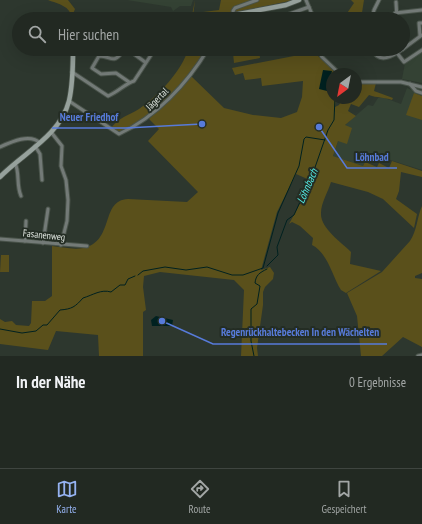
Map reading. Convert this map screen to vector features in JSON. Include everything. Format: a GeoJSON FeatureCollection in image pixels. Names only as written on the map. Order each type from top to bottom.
{"type":"FeatureCollection","features":[{"type":"Feature","properties":{"kind":"street"},"geometry":{"type":"LineString","coordinates":[[233,12],[235,8],[255,0]]}},
{"type":"Feature","properties":{"kind":"street"},"geometry":{"type":"LineString","coordinates":[[250,12],[286,5],[299,0]]}},
{"type":"Feature","properties":{"kind":"street"},"geometry":{"type":"LineString","coordinates":[[306,0],[311,12]]}},
{"type":"Feature","properties":{"kind":"street"},"geometry":{"type":"LineString","coordinates":[[374,12],[379,0]]}},
{"type":"Feature","properties":{"kind":"street"},"geometry":{"type":"LineString","coordinates":[[396,2],[396,12]]}},
{"type":"Feature","properties":{"kind":"street"},"geometry":{"type":"LineString","coordinates":[[295,12],[309,7]]}},
{"type":"Feature","properties":{"kind":"street"},"geometry":{"type":"LineString","coordinates":[[405,12],[422,10]]}},
{"type":"Feature","properties":{"kind":"street"},"geometry":{"type":"LineString","coordinates":[[410,44],[421,36],[421,23]]}},
{"type":"Feature","properties":{"kind":"street"},"geometry":{"type":"LineString","coordinates":[[399,56],[404,62],[422,50]]}},
{"type":"Feature","properties":{"kind":"street"},"geometry":{"type":"LineString","coordinates":[[0,177],[40,143],[51,132],[62,117],[69,101],[73,56]]}},
{"type":"Feature","properties":{"kind":"street"},"geometry":{"type":"LineString","coordinates":[[118,56],[116,58],[108,59],[99,56],[92,68],[102,74],[116,73],[128,82],[134,81],[150,56]]}},
{"type":"Feature","properties":{"kind":"street"},"geometry":{"type":"LineString","coordinates":[[136,56],[145,62]]}},
{"type":"Feature","properties":{"kind":"street","name":"Jägertal"},"geometry":{"type":"LineString","coordinates":[[69,101],[116,134],[119,134],[148,119],[181,86],[203,56]]}},
{"type":"Feature","properties":{"kind":"street"},"geometry":{"type":"LineString","coordinates":[[322,56],[334,68]]}},
{"type":"Feature","properties":{"kind":"street"},"geometry":{"type":"LineString","coordinates":[[377,56],[381,58],[389,58],[392,56]]}},
{"type":"Feature","properties":{"kind":"street"},"geometry":{"type":"LineString","coordinates":[[72,72],[107,96],[124,88],[128,82]]}},
{"type":"Feature","properties":{"kind":"street"},"geometry":{"type":"LineString","coordinates":[[362,82],[393,82],[422,87]]}},
{"type":"Feature","properties":{"kind":"street"},"geometry":{"type":"LineString","coordinates":[[410,84],[416,91],[422,93]]}},
{"type":"Feature","properties":{"kind":"street"},"geometry":{"type":"LineString","coordinates":[[51,132],[62,146],[61,166],[68,189],[67,222],[61,246]]}},
{"type":"Feature","properties":{"kind":"street"},"geometry":{"type":"LineString","coordinates":[[0,147],[19,139],[36,139],[40,143]]}},
{"type":"Feature","properties":{"kind":"street"},"geometry":{"type":"LineString","coordinates":[[35,146],[40,154],[42,180]]}},
{"type":"Feature","properties":{"kind":"street"},"geometry":{"type":"LineString","coordinates":[[15,163],[18,170],[20,196]]}},
{"type":"Feature","properties":{"kind":"street"},"geometry":{"type":"LineString","coordinates":[[43,243],[48,209]]}},
{"type":"Feature","properties":{"kind":"street"},"geometry":{"type":"LineString","coordinates":[[25,241],[26,221]]}},
{"type":"Feature","properties":{"kind":"street","name":"Fasanenweg"},"geometry":{"type":"LineString","coordinates":[[0,239],[61,246],[87,246]]}},
{"type":"Feature","properties":{"kind":"street"},"geometry":{"type":"LineString","coordinates":[[418,356],[422,355]]}},
{"type":"Feature","properties":{"kind":"shaded area"},"geometry":{"type":"Polygon","coordinates":[[[48,0],[68,0],[75,9],[74,12],[70,12],[67,8],[48,0]]]}},
{"type":"Feature","properties":{"kind":"shaded area"},"geometry":{"type":"Polygon","coordinates":[[[127,0],[193,0],[191,6],[180,6],[173,11],[171,7],[127,0]]]}},
{"type":"Feature","properties":{"kind":"shaded area"},"geometry":{"type":"Polygon","coordinates":[[[221,0],[294,0],[237,12],[203,12],[219,10],[221,0]]]}},
{"type":"Feature","properties":{"kind":"shaded area"},"geometry":{"type":"Polygon","coordinates":[[[351,0],[364,0],[362,12],[348,12],[354,3],[351,0]]]}},
{"type":"Feature","properties":{"kind":"shaded area"},"geometry":{"type":"Polygon","coordinates":[[[422,51],[422,83],[402,79],[405,63],[422,51]]]}},
{"type":"Feature","properties":{"kind":"shaded area"},"geometry":{"type":"Polygon","coordinates":[[[203,56],[188,76],[153,114],[118,133],[111,128],[121,119],[139,109],[154,98],[175,74],[185,57],[203,56]]]}},
{"type":"Feature","properties":{"kind":"shaded area"},"geometry":{"type":"Polygon","coordinates":[[[233,56],[260,56],[260,58],[234,63],[233,56]]]}},
{"type":"Feature","properties":{"kind":"shaded area"},"geometry":{"type":"Polygon","coordinates":[[[294,56],[318,56],[333,68],[326,68],[326,104],[335,104],[335,107],[340,104],[351,104],[348,111],[356,116],[345,125],[352,128],[347,144],[338,141],[333,156],[363,166],[365,162],[377,167],[379,163],[389,168],[392,161],[422,171],[422,177],[401,172],[399,191],[396,199],[417,214],[414,228],[383,199],[368,192],[331,182],[323,201],[321,213],[324,224],[327,229],[351,252],[350,264],[381,271],[346,293],[341,290],[326,259],[322,253],[312,245],[313,238],[300,226],[292,222],[289,224],[312,181],[296,174],[277,212],[261,270],[270,267],[274,273],[273,279],[265,287],[263,292],[263,305],[257,348],[258,356],[241,356],[244,290],[234,280],[160,272],[144,276],[143,287],[146,310],[143,312],[143,356],[99,356],[98,335],[56,331],[48,350],[0,344],[0,319],[5,322],[12,321],[16,325],[29,326],[31,323],[32,301],[45,301],[52,296],[52,246],[79,249],[93,244],[100,238],[110,213],[119,201],[128,199],[187,202],[198,192],[148,141],[159,129],[149,119],[182,87],[191,76],[224,108],[253,115],[281,118],[297,112],[302,97],[303,81],[262,86],[261,78],[245,80],[243,73],[235,75],[232,68],[294,56]]]}},
{"type":"Feature","properties":{"kind":"shaded area"},"geometry":{"type":"Polygon","coordinates":[[[376,83],[374,91],[393,98],[392,100],[369,95],[362,103],[362,84],[376,83]]]}},
{"type":"Feature","properties":{"kind":"shaded area"},"geometry":{"type":"Polygon","coordinates":[[[407,88],[422,94],[422,170],[368,153],[363,166],[333,156],[343,127],[368,105],[373,106],[378,98],[382,97],[401,104],[407,88]]]}},
{"type":"Feature","properties":{"kind":"shaded area"},"geometry":{"type":"Polygon","coordinates":[[[414,93],[422,96],[422,120],[406,115],[414,93]]]}},
{"type":"Feature","properties":{"kind":"shaded area"},"geometry":{"type":"Polygon","coordinates":[[[351,104],[362,104],[359,107],[351,104]]]}},
{"type":"Feature","properties":{"kind":"shaded area"},"geometry":{"type":"Polygon","coordinates":[[[422,206],[422,273],[415,276],[415,278],[422,279],[422,347],[403,337],[382,356],[361,356],[357,316],[347,293],[382,272],[410,241],[422,206]]]}},
{"type":"Feature","properties":{"kind":"shaded area"},"geometry":{"type":"Polygon","coordinates":[[[1,255],[9,255],[9,272],[0,272],[1,255]]]}},
{"type":"Feature","properties":{"kind":"water"},"geometry":{"type":"Polygon","coordinates":[[[323,70],[326,70],[326,91],[319,89],[323,70]]]}},
{"type":"Feature","properties":{"kind":"water"},"geometry":{"type":"Polygon","coordinates":[[[156,316],[173,320],[172,326],[152,326],[151,320],[156,316]]]}},
{"type":"Feature","properties":{"kind":"waterway","name":"Löhnbach"},"geometry":{"type":"LineString","coordinates":[[267,266],[278,255],[277,247],[287,220],[294,215],[312,176],[328,130],[334,120],[335,104]]}},
{"type":"Feature","properties":{"kind":"waterway"},"geometry":{"type":"LineString","coordinates":[[138,275],[143,271],[165,267],[186,270],[207,267],[232,275],[243,275],[263,268],[278,213],[299,166],[304,139],[306,137],[325,140]]}},
{"type":"Feature","properties":{"kind":"waterway","name":"Löhnbach"},"geometry":{"type":"LineString","coordinates":[[254,356],[251,341],[251,309],[257,304],[260,286],[255,283],[256,278],[260,273],[267,269]]}},
{"type":"Feature","properties":{"kind":"waterway"},"geometry":{"type":"LineString","coordinates":[[0,329],[22,333],[36,331],[43,325],[47,325],[60,310],[73,307],[83,298],[97,293],[104,291],[111,292],[120,285],[125,285],[128,279],[135,276]]}},
{"type":"Feature","properties":{"kind":"place","name":"Neuer Friedhof"},"geometry":{"type":"Point","coordinates":[202,124]}},
{"type":"Feature","properties":{"kind":"place","name":"Löhnbad"},"geometry":{"type":"Point","coordinates":[319,127]}},
{"type":"Feature","properties":{"kind":"place","name":"Regenrückhaltebecken In den Wächelten"},"geometry":{"type":"Point","coordinates":[162,321]}}]}
